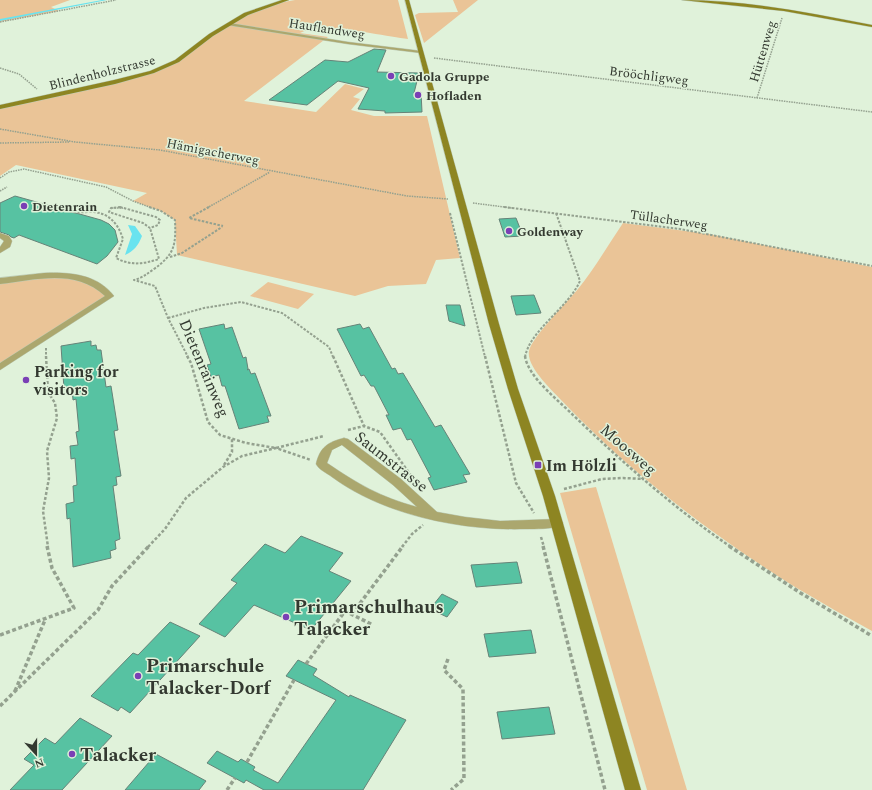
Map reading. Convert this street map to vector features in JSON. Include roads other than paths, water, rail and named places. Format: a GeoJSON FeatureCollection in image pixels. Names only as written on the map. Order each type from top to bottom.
{"type":"FeatureCollection","features":[{"type":"Feature","properties":{"kind":"main road","name":"Blindenholzstrasse"},"geometry":{"type":"LineString","coordinates":[[0,107],[115,82],[159,69],[185,56],[211,35],[229,24],[256,10],[283,0]]}},
{"type":"Feature","properties":{"kind":"main road"},"geometry":{"type":"LineString","coordinates":[[407,0],[513,389],[557,523],[633,790]]}},
{"type":"Feature","properties":{"kind":"main road"},"geometry":{"type":"LineString","coordinates":[[684,0],[784,10],[872,26]]}},
{"type":"Feature","properties":{"kind":"street"},"geometry":{"type":"LineString","coordinates":[[0,235],[8,241],[7,245],[0,251]]}},
{"type":"Feature","properties":{"kind":"street"},"geometry":{"type":"LineString","coordinates":[[0,281],[65,275],[86,278],[96,283],[110,296],[0,367]]}},
{"type":"Feature","properties":{"kind":"street","name":"Saumstrasse"},"geometry":{"type":"LineString","coordinates":[[434,516],[397,482],[344,441],[332,444],[324,452],[321,464],[360,491],[381,500],[434,516],[458,521],[493,525],[557,523]]}},
{"type":"Feature","properties":{"kind":"lane","name":"Hauflandweg"},"geometry":{"type":"LineString","coordinates":[[229,24],[422,54]]}},
{"type":"Feature","properties":{"kind":"water"},"geometry":{"type":"Polygon","coordinates":[[[128,225],[135,226],[142,236],[135,248],[125,255],[132,234],[128,225]]]}},
{"type":"Feature","properties":{"kind":"waterway"},"geometry":{"type":"LineString","coordinates":[[0,20],[106,0]]}},
{"type":"Feature","properties":{"kind":"place","name":"Gadola Gruppe"},"geometry":{"type":"Point","coordinates":[391,76]}},
{"type":"Feature","properties":{"kind":"place","name":"Hofladen"},"geometry":{"type":"Point","coordinates":[418,95]}},
{"type":"Feature","properties":{"kind":"place","name":"Dietenrain"},"geometry":{"type":"Point","coordinates":[24,206]}},
{"type":"Feature","properties":{"kind":"place","name":"Goldenway"},"geometry":{"type":"Point","coordinates":[509,231]}},
{"type":"Feature","properties":{"kind":"place","name":"Parking for visitors"},"geometry":{"type":"Point","coordinates":[26,380]}},
{"type":"Feature","properties":{"kind":"place","name":"Im Hölzli"},"geometry":{"type":"Point","coordinates":[538,465]}},
{"type":"Feature","properties":{"kind":"place","name":"Primarschulhaus Talacker"},"geometry":{"type":"Point","coordinates":[286,617]}},
{"type":"Feature","properties":{"kind":"place","name":"Primarschule Talacker-Dorf"},"geometry":{"type":"Point","coordinates":[138,676]}},
{"type":"Feature","properties":{"kind":"place","name":"Talacker"},"geometry":{"type":"Point","coordinates":[72,754]}}]}
